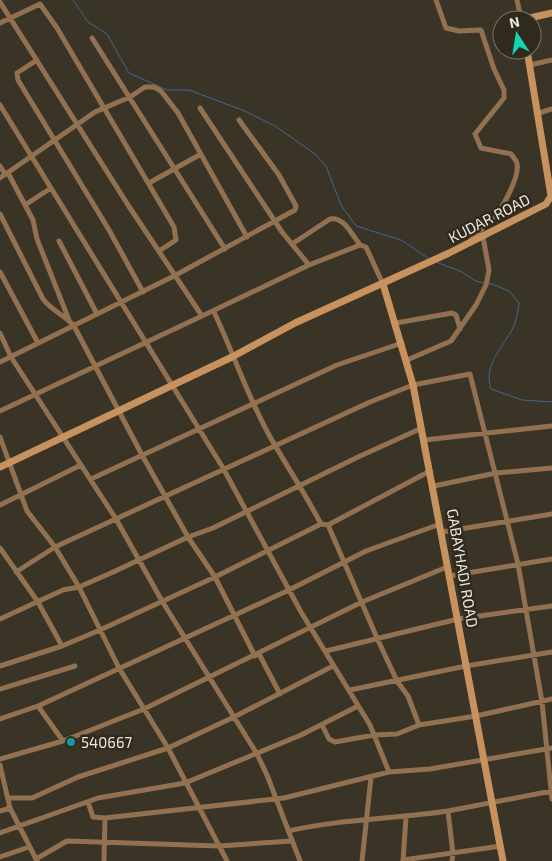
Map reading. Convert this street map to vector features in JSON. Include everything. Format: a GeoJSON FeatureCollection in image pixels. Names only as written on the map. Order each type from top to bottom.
{"type":"FeatureCollection","features":[{"type":"Feature","properties":{"kind":"street"},"geometry":{"type":"LineString","coordinates":[[436,0],[446,28],[459,31],[481,30],[484,35],[488,56],[504,90],[504,98],[475,134],[480,148],[512,154],[517,164],[517,174],[505,200],[495,216],[478,230],[469,243]]}},
{"type":"Feature","properties":{"kind":"street"},"geometry":{"type":"LineString","coordinates":[[0,2],[174,276],[202,316]]}},
{"type":"Feature","properties":{"kind":"street"},"geometry":{"type":"LineString","coordinates":[[0,24],[38,2],[57,28],[174,227],[177,237],[174,243],[159,251]]}},
{"type":"Feature","properties":{"kind":"street"},"geometry":{"type":"LineString","coordinates":[[92,38],[225,249]]}},
{"type":"Feature","properties":{"kind":"street"},"geometry":{"type":"LineString","coordinates":[[37,60],[20,68],[17,73],[18,80],[109,230],[143,292]]}},
{"type":"Feature","properties":{"kind":"street","name":"KUDAR ROAD"},"geometry":{"type":"LineString","coordinates":[[0,467],[170,384],[232,356],[295,323],[483,237],[546,204],[551,196],[529,60]]}},
{"type":"Feature","properties":{"kind":"street"},"geometry":{"type":"LineString","coordinates":[[530,65],[552,60]]}},
{"type":"Feature","properties":{"kind":"street"},"geometry":{"type":"LineString","coordinates":[[4,175],[32,158],[77,124],[104,108],[130,97],[145,87],[154,87],[161,92],[178,113],[247,237]]}},
{"type":"Feature","properties":{"kind":"street"},"geometry":{"type":"LineString","coordinates":[[0,105],[223,468],[289,590],[333,666],[350,690],[374,735],[389,772]]}},
{"type":"Feature","properties":{"kind":"street"},"geometry":{"type":"LineString","coordinates":[[200,108],[276,222],[310,265]]}},
{"type":"Feature","properties":{"kind":"street"},"geometry":{"type":"LineString","coordinates":[[539,113],[552,109]]}},
{"type":"Feature","properties":{"kind":"street"},"geometry":{"type":"LineString","coordinates":[[0,362],[143,292],[276,222],[295,210],[296,206],[279,175],[238,120]]}},
{"type":"Feature","properties":{"kind":"street"},"geometry":{"type":"LineString","coordinates":[[149,183],[201,154]]}},
{"type":"Feature","properties":{"kind":"street"},"geometry":{"type":"LineString","coordinates":[[0,166],[33,220],[37,239],[69,320],[74,326],[164,495],[188,537],[215,577],[233,614],[280,694]]}},
{"type":"Feature","properties":{"kind":"street"},"geometry":{"type":"LineString","coordinates":[[25,205],[50,188]]}},
{"type":"Feature","properties":{"kind":"street"},"geometry":{"type":"LineString","coordinates":[[0,214],[43,299],[55,313],[69,320]]}},
{"type":"Feature","properties":{"kind":"street"},"geometry":{"type":"LineString","coordinates":[[292,244],[330,219],[335,218],[342,221],[360,245],[366,247],[383,284]]}},
{"type":"Feature","properties":{"kind":"street"},"geometry":{"type":"LineString","coordinates":[[407,360],[451,342],[460,330],[486,286],[489,259],[483,237]]}},
{"type":"Feature","properties":{"kind":"street"},"geometry":{"type":"LineString","coordinates":[[59,241],[97,314]]}},
{"type":"Feature","properties":{"kind":"street"},"geometry":{"type":"LineString","coordinates":[[0,412],[310,265],[360,245]]}},
{"type":"Feature","properties":{"kind":"street"},"geometry":{"type":"LineString","coordinates":[[0,272],[38,343]]}},
{"type":"Feature","properties":{"kind":"street","name":"GABAYHADI ROAD"},"geometry":{"type":"LineString","coordinates":[[383,284],[407,360],[422,428],[503,861]]}},
{"type":"Feature","properties":{"kind":"street"},"geometry":{"type":"LineString","coordinates":[[214,312],[253,403],[321,524]]}},
{"type":"Feature","properties":{"kind":"street"},"geometry":{"type":"LineString","coordinates":[[396,323],[452,313],[456,315],[460,330]]}},
{"type":"Feature","properties":{"kind":"street"},"geometry":{"type":"LineString","coordinates":[[0,333],[10,357],[62,438],[91,478],[140,559],[162,601],[257,754],[300,861]]}},
{"type":"Feature","properties":{"kind":"street"},"geometry":{"type":"LineString","coordinates":[[91,478],[337,364],[402,343]]}},
{"type":"Feature","properties":{"kind":"street"},"geometry":{"type":"LineString","coordinates":[[16,572],[54,547],[370,402],[413,385],[470,374],[518,564],[549,749],[552,799]]}},
{"type":"Feature","properties":{"kind":"street"},"geometry":{"type":"LineString","coordinates":[[424,440],[552,426]]}},
{"type":"Feature","properties":{"kind":"street"},"geometry":{"type":"LineString","coordinates":[[0,619],[63,590],[79,586],[188,537],[247,513],[300,485],[422,428]]}},
{"type":"Feature","properties":{"kind":"street"},"geometry":{"type":"LineString","coordinates":[[0,437],[20,496],[35,524],[54,547],[79,586],[119,668],[168,748],[226,861]]}},
{"type":"Feature","properties":{"kind":"street"},"geometry":{"type":"LineString","coordinates":[[0,505],[81,465]]}},
{"type":"Feature","properties":{"kind":"street"},"geometry":{"type":"LineString","coordinates":[[434,486],[496,473],[552,468]]}},
{"type":"Feature","properties":{"kind":"street"},"geometry":{"type":"LineString","coordinates":[[0,666],[62,646],[100,630],[215,577],[321,524],[328,525],[430,471]]}},
{"type":"Feature","properties":{"kind":"street"},"geometry":{"type":"LineString","coordinates":[[442,532],[552,514]]}},
{"type":"Feature","properties":{"kind":"street"},"geometry":{"type":"LineString","coordinates":[[0,719],[38,706],[233,614],[289,590],[392,540],[440,524]]}},
{"type":"Feature","properties":{"kind":"street"},"geometry":{"type":"LineString","coordinates":[[328,525],[343,564],[398,681],[408,696],[419,725]]}},
{"type":"Feature","properties":{"kind":"street"},"geometry":{"type":"LineString","coordinates":[[0,548],[38,602],[62,646]]}},
{"type":"Feature","properties":{"kind":"street"},"geometry":{"type":"LineString","coordinates":[[449,576],[552,559]]}},
{"type":"Feature","properties":{"kind":"street"},"geometry":{"type":"LineString","coordinates":[[0,759],[63,741],[144,709],[362,602],[447,567]]}},
{"type":"Feature","properties":{"kind":"street"},"geometry":{"type":"LineString","coordinates":[[326,651],[458,620],[552,606]]}},
{"type":"Feature","properties":{"kind":"street"},"geometry":{"type":"LineString","coordinates":[[350,690],[466,666],[552,652]]}},
{"type":"Feature","properties":{"kind":"street"},"geometry":{"type":"LineString","coordinates":[[0,689],[75,666]]}},
{"type":"Feature","properties":{"kind":"street"},"geometry":{"type":"LineString","coordinates":[[8,798],[32,798],[78,777],[168,748],[234,717],[333,666]]}},
{"type":"Feature","properties":{"kind":"street"},"geometry":{"type":"LineString","coordinates":[[322,725],[331,741],[397,734],[419,725],[476,716],[552,699]]}},
{"type":"Feature","properties":{"kind":"street"},"geometry":{"type":"LineString","coordinates":[[38,706],[63,741]]}},
{"type":"Feature","properties":{"kind":"street"},"geometry":{"type":"LineString","coordinates":[[0,832],[115,794],[185,783],[257,754],[322,725],[358,706]]}},
{"type":"Feature","properties":{"kind":"street"},"geometry":{"type":"LineString","coordinates":[[88,802],[93,817],[105,818],[276,799],[389,772],[430,769],[549,749]]}},
{"type":"Feature","properties":{"kind":"street"},"geometry":{"type":"LineString","coordinates":[[0,765],[2,790],[8,798],[18,827],[37,860],[66,841],[219,846],[292,841]]}},
{"type":"Feature","properties":{"kind":"street"},"geometry":{"type":"LineString","coordinates":[[362,861],[371,777]]}},
{"type":"Feature","properties":{"kind":"street"},"geometry":{"type":"LineString","coordinates":[[288,831],[330,822],[406,817],[448,811],[551,792]]}},
{"type":"Feature","properties":{"kind":"street"},"geometry":{"type":"LineString","coordinates":[[0,811],[10,808]]}},
{"type":"Feature","properties":{"kind":"street"},"geometry":{"type":"LineString","coordinates":[[448,811],[454,854],[452,861]]}},
{"type":"Feature","properties":{"kind":"street"},"geometry":{"type":"LineString","coordinates":[[406,817],[403,860],[501,846]]}},
{"type":"Feature","properties":{"kind":"street"},"geometry":{"type":"LineString","coordinates":[[104,861],[105,818]]}},
{"type":"Feature","properties":{"kind":"street"},"geometry":{"type":"LineString","coordinates":[[0,857],[29,846]]}},
{"type":"Feature","properties":{"kind":"waterway"},"geometry":{"type":"LineString","coordinates":[[73,0],[88,22],[107,34],[129,73],[167,90],[189,90],[245,111],[275,126],[315,154],[326,166],[341,205],[356,226],[401,240],[428,258]]}},
{"type":"Feature","properties":{"kind":"waterway"},"geometry":{"type":"LineString","coordinates":[[436,262],[462,272],[476,281],[485,283]]}},
{"type":"Feature","properties":{"kind":"waterway"},"geometry":{"type":"LineString","coordinates":[[489,283],[509,291],[519,303],[515,323],[492,363],[489,380],[491,389],[522,400],[552,402]]}},
{"type":"Feature","properties":{"kind":"place","name":"540667"},"geometry":{"type":"Point","coordinates":[71,742]}}]}
